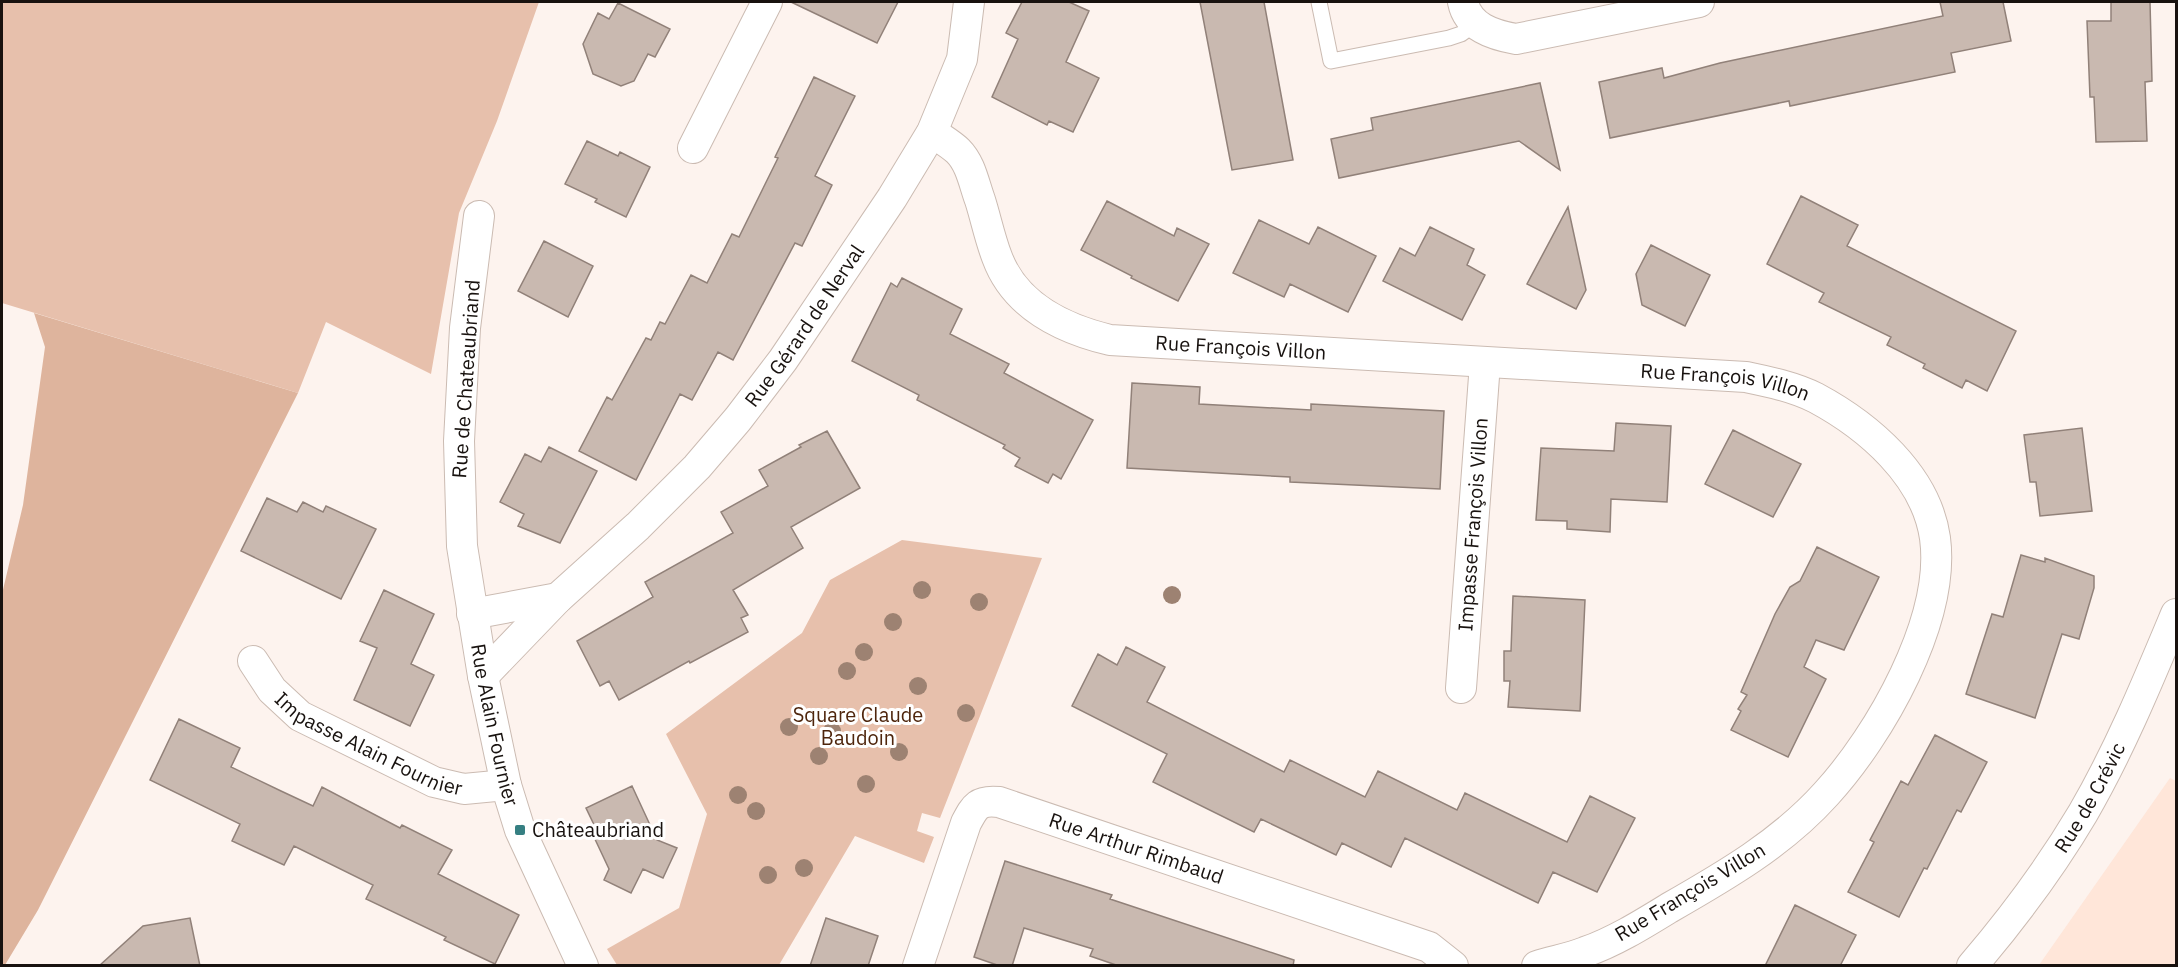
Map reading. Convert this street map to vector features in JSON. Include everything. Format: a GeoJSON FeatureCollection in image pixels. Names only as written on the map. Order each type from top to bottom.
{"type":"FeatureCollection","features":[{"type":"Feature","properties":{"kind":"street"},"geometry":{"type":"LineString","coordinates":[[693,148],[766,2]]}},
{"type":"Feature","properties":{"kind":"street","name":"Rue Gérard de Nerval"},"geometry":{"type":"LineString","coordinates":[[483,676],[558,598],[638,526],[697,467],[738,419],[783,360],[892,198],[932,132],[962,59],[969,2]]}},
{"type":"Feature","properties":{"kind":"street"},"geometry":{"type":"LineString","coordinates":[[1469,13],[1494,35],[1516,39],[1699,2]]}},
{"type":"Feature","properties":{"kind":"street","name":"Rue François Villon"},"geometry":{"type":"LineString","coordinates":[[932,132],[958,151],[968,165],[997,259],[1020,294],[1057,322],[1083,333],[1110,340],[1746,377],[1782,385],[1814,397],[1843,414],[1890,451],[1912,482],[1927,510],[1935,536],[1934,588],[1925,625],[1903,677],[1882,717],[1855,758],[1826,795],[1783,835],[1742,866],[1639,926],[1590,959],[1537,966]]}},
{"type":"Feature","properties":{"kind":"street","name":"Rue de Chateaubriand"},"geometry":{"type":"LineString","coordinates":[[472,614],[462,546],[459,441],[465,328],[479,216]]}},
{"type":"Feature","properties":{"kind":"street","name":"Impasse François Villon"},"geometry":{"type":"LineString","coordinates":[[1461,688],[1485,363]]}},
{"type":"Feature","properties":{"kind":"street"},"geometry":{"type":"LineString","coordinates":[[472,614],[558,598]]}},
{"type":"Feature","properties":{"kind":"street","name":"Rue Alain Fournier"},"geometry":{"type":"LineString","coordinates":[[472,614],[506,785],[520,830],[584,966]]}},
{"type":"Feature","properties":{"kind":"street","name":"Rue de Crévic"},"geometry":{"type":"LineString","coordinates":[[1972,966],[2012,918],[2082,813],[2144,692],[2176,614]]}},
{"type":"Feature","properties":{"kind":"street","name":"Impasse Alain Fournier"},"geometry":{"type":"LineString","coordinates":[[253,661],[272,690],[300,716],[434,782],[464,789],[506,785]]}},
{"type":"Feature","properties":{"kind":"street","name":"Rue Arthur Rimbaud"},"geometry":{"type":"LineString","coordinates":[[918,966],[966,823],[974,808],[985,801],[999,802],[1429,947],[1453,966]]}},
{"type":"Feature","properties":{"kind":"lane"},"geometry":{"type":"LineString","coordinates":[[1319,2],[1331,61],[1449,38],[1461,33],[1469,13]]}},
{"type":"Feature","properties":{"kind":"shaded area"},"geometry":{"type":"Polygon","coordinates":[[[34,313],[298,393],[38,910],[5,965],[2,965],[2,594],[23,505],[45,347],[34,313]]]}},
{"type":"Feature","properties":{"kind":"shaded area"},"geometry":{"type":"Polygon","coordinates":[[[2170,778],[2176,781],[2176,965],[2039,965],[2170,778]]]}},
{"type":"Feature","properties":{"kind":"green space"},"geometry":{"type":"Polygon","coordinates":[[[2,2],[539,2],[497,121],[459,213],[431,374],[326,322],[298,393],[2,303],[2,2]]]}},
{"type":"Feature","properties":{"kind":"green space","name":"Square Claude Baudoin"},"geometry":{"type":"Polygon","coordinates":[[[902,540],[1042,558],[940,818],[922,813],[917,831],[934,837],[924,863],[855,836],[779,965],[617,965],[607,949],[679,908],[707,814],[666,734],[802,633],[830,580],[902,540]]]}},
{"type":"Feature","properties":{"kind":"building"},"geometry":{"type":"Polygon","coordinates":[[[791,2],[898,2],[877,43],[791,2]]]}},
{"type":"Feature","properties":{"kind":"building"},"geometry":{"type":"Polygon","coordinates":[[[1022,2],[1069,2],[1089,11],[1066,62],[1099,78],[1073,132],[1049,121],[1047,125],[992,97],[1018,39],[1006,33],[1022,2]]]}},
{"type":"Feature","properties":{"kind":"building"},"geometry":{"type":"Polygon","coordinates":[[[1200,2],[1264,2],[1293,160],[1232,170],[1200,2]]]}},
{"type":"Feature","properties":{"kind":"building"},"geometry":{"type":"Polygon","coordinates":[[[1940,2],[2003,2],[2011,41],[1951,53],[1955,72],[1790,106],[1789,101],[1610,138],[1599,82],[1662,68],[1664,78],[1720,63],[1943,16],[1940,2]]]}},
{"type":"Feature","properties":{"kind":"building"},"geometry":{"type":"Polygon","coordinates":[[[2111,2],[2150,2],[2152,81],[2145,82],[2147,141],[2096,142],[2094,97],[2090,97],[2087,21],[2111,21],[2111,2]]]}},
{"type":"Feature","properties":{"kind":"building"},"geometry":{"type":"Polygon","coordinates":[[[618,3],[670,29],[655,57],[648,54],[634,81],[621,86],[593,74],[583,44],[598,13],[609,19],[618,3]]]}},
{"type":"Feature","properties":{"kind":"building"},"geometry":{"type":"Polygon","coordinates":[[[814,77],[855,96],[815,176],[832,185],[802,246],[795,243],[733,360],[718,352],[692,400],[680,394],[636,480],[579,451],[607,397],[612,400],[646,338],[651,340],[660,322],[665,324],[691,275],[707,283],[732,234],[739,237],[814,77]]]}},
{"type":"Feature","properties":{"kind":"building"},"geometry":{"type":"Polygon","coordinates":[[[1540,83],[1560,170],[1519,141],[1339,178],[1331,139],[1373,130],[1371,118],[1540,83]]]}},
{"type":"Feature","properties":{"kind":"building"},"geometry":{"type":"Polygon","coordinates":[[[587,141],[618,156],[620,152],[650,167],[626,217],[595,202],[597,199],[565,184],[587,141]]]}},
{"type":"Feature","properties":{"kind":"building"},"geometry":{"type":"Polygon","coordinates":[[[1801,196],[1858,225],[1847,246],[2016,331],[1987,391],[1966,380],[1962,388],[1923,368],[1925,364],[1887,345],[1891,337],[1819,302],[1824,293],[1767,264],[1801,196]]]}},
{"type":"Feature","properties":{"kind":"building"},"geometry":{"type":"Polygon","coordinates":[[[1107,201],[1174,236],[1177,228],[1209,244],[1178,301],[1081,250],[1107,201]]]}},
{"type":"Feature","properties":{"kind":"building"},"geometry":{"type":"Polygon","coordinates":[[[1568,207],[1586,290],[1576,309],[1527,284],[1568,207]]]}},
{"type":"Feature","properties":{"kind":"building"},"geometry":{"type":"Polygon","coordinates":[[[1259,220],[1309,244],[1318,227],[1376,256],[1348,312],[1290,284],[1284,297],[1233,273],[1259,220]]]}},
{"type":"Feature","properties":{"kind":"building"},"geometry":{"type":"Polygon","coordinates":[[[1430,227],[1474,249],[1467,265],[1485,275],[1462,320],[1383,281],[1400,248],[1415,256],[1430,227]]]}},
{"type":"Feature","properties":{"kind":"building"},"geometry":{"type":"Polygon","coordinates":[[[544,241],[593,266],[568,317],[518,291],[544,241]]]}},
{"type":"Feature","properties":{"kind":"building"},"geometry":{"type":"Polygon","coordinates":[[[1651,245],[1710,275],[1685,326],[1642,305],[1636,274],[1651,245]]]}},
{"type":"Feature","properties":{"kind":"building"},"geometry":{"type":"Polygon","coordinates":[[[902,278],[962,309],[950,334],[1009,364],[1004,373],[1093,420],[1061,479],[1053,474],[1048,483],[1015,466],[1020,458],[1003,448],[1005,445],[917,400],[919,395],[852,361],[891,283],[897,287],[902,278]]]}},
{"type":"Feature","properties":{"kind":"building"},"geometry":{"type":"Polygon","coordinates":[[[1132,383],[1200,387],[1199,404],[1311,410],[1311,404],[1444,411],[1440,489],[1290,482],[1290,477],[1127,468],[1132,383]]]}},
{"type":"Feature","properties":{"kind":"building"},"geometry":{"type":"Polygon","coordinates":[[[1616,423],[1671,426],[1667,502],[1611,499],[1610,532],[1567,529],[1567,521],[1536,520],[1541,448],[1614,451],[1616,423]]]}},
{"type":"Feature","properties":{"kind":"building"},"geometry":{"type":"Polygon","coordinates":[[[2082,428],[2092,511],[2040,516],[2036,482],[2030,482],[2024,435],[2082,428]]]}},
{"type":"Feature","properties":{"kind":"building"},"geometry":{"type":"Polygon","coordinates":[[[1733,430],[1801,464],[1773,517],[1705,484],[1733,430]]]}},
{"type":"Feature","properties":{"kind":"building"},"geometry":{"type":"Polygon","coordinates":[[[827,431],[860,488],[791,527],[803,548],[733,590],[748,615],[741,618],[748,632],[690,663],[689,661],[619,700],[609,681],[600,686],[577,641],[653,597],[645,582],[733,533],[721,512],[768,486],[759,470],[827,431]]]}},
{"type":"Feature","properties":{"kind":"building"},"geometry":{"type":"Polygon","coordinates":[[[549,447],[597,471],[560,543],[518,526],[524,514],[500,502],[525,454],[541,462],[549,447]]]}},
{"type":"Feature","properties":{"kind":"building"},"geometry":{"type":"Polygon","coordinates":[[[267,498],[297,512],[303,502],[323,512],[326,506],[376,529],[341,599],[241,551],[267,498]]]}},
{"type":"Feature","properties":{"kind":"building"},"geometry":{"type":"Polygon","coordinates":[[[1817,547],[1879,577],[1844,650],[1816,640],[1804,667],[1826,679],[1788,757],[1731,730],[1741,711],[1738,709],[1747,695],[1741,692],[1775,614],[1790,587],[1800,581],[1817,547]]]}},
{"type":"Feature","properties":{"kind":"building"},"geometry":{"type":"Polygon","coordinates":[[[2021,555],[2045,562],[2045,558],[2094,576],[2094,588],[2079,639],[2062,634],[2035,718],[1966,694],[1992,614],[2003,617],[2021,555]]]}},
{"type":"Feature","properties":{"kind":"building"},"geometry":{"type":"Polygon","coordinates":[[[384,590],[434,614],[411,664],[434,675],[410,726],[354,700],[377,648],[360,641],[384,590]]]}},
{"type":"Feature","properties":{"kind":"building"},"geometry":{"type":"Polygon","coordinates":[[[1513,596],[1585,600],[1580,711],[1508,707],[1510,681],[1504,681],[1504,651],[1511,651],[1513,596]]]}},
{"type":"Feature","properties":{"kind":"building"},"geometry":{"type":"Polygon","coordinates":[[[1126,647],[1165,667],[1147,702],[1284,772],[1290,760],[1365,797],[1378,771],[1457,810],[1465,793],[1567,842],[1590,796],[1635,818],[1597,892],[1553,872],[1538,903],[1405,838],[1391,867],[1342,843],[1336,855],[1261,819],[1254,832],[1153,782],[1167,754],[1072,706],[1098,654],[1117,665],[1126,647]]]}},
{"type":"Feature","properties":{"kind":"building"},"geometry":{"type":"Polygon","coordinates":[[[179,719],[240,748],[231,767],[281,791],[313,806],[322,787],[400,828],[402,825],[452,850],[438,874],[519,915],[495,964],[444,940],[446,937],[366,899],[373,885],[294,846],[284,865],[232,841],[240,824],[150,780],[179,719]]]}},
{"type":"Feature","properties":{"kind":"building"},"geometry":{"type":"Polygon","coordinates":[[[1935,735],[1987,762],[1961,812],[1957,810],[1927,869],[1924,868],[1899,917],[1848,892],[1874,842],[1870,840],[1901,781],[1908,785],[1935,735]]]}},
{"type":"Feature","properties":{"kind":"building"},"geometry":{"type":"Polygon","coordinates":[[[632,786],[657,840],[677,848],[663,878],[643,869],[631,893],[604,880],[609,869],[593,835],[598,833],[586,808],[632,786]]]}},
{"type":"Feature","properties":{"kind":"building"},"geometry":{"type":"Polygon","coordinates":[[[1005,861],[1112,895],[1110,899],[1294,960],[1293,966],[1119,966],[1090,956],[1093,949],[1024,928],[1012,966],[1000,966],[974,957],[1005,861]]]}},
{"type":"Feature","properties":{"kind":"building"},"geometry":{"type":"Polygon","coordinates":[[[1795,905],[1856,935],[1840,966],[1765,966],[1795,905]]]}},
{"type":"Feature","properties":{"kind":"building"},"geometry":{"type":"Polygon","coordinates":[[[190,918],[200,966],[99,966],[143,926],[190,918]]]}},
{"type":"Feature","properties":{"kind":"building"},"geometry":{"type":"Polygon","coordinates":[[[826,918],[878,936],[868,966],[810,966],[826,918]]]}},
{"type":"Feature","properties":{"kind":"place","name":"Châteaubriand"},"geometry":{"type":"Point","coordinates":[520,830]}}]}
